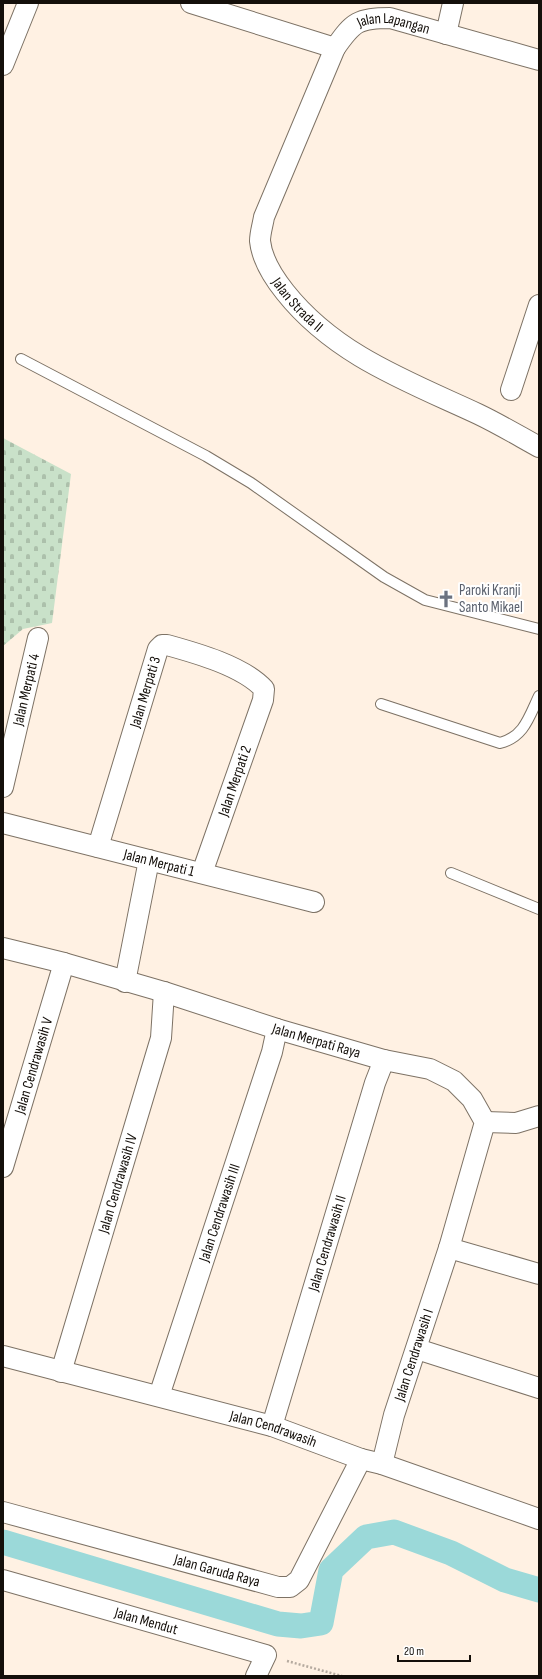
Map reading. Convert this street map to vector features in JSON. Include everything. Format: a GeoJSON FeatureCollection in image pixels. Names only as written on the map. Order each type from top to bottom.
{"type":"FeatureCollection","features":[{"type":"Feature","properties":{"kind":"street"},"geometry":{"type":"LineString","coordinates":[[3,65],[28,3]]}},
{"type":"Feature","properties":{"kind":"street"},"geometry":{"type":"LineString","coordinates":[[191,3],[335,48]]}},
{"type":"Feature","properties":{"kind":"street"},"geometry":{"type":"LineString","coordinates":[[446,34],[453,3]]}},
{"type":"Feature","properties":{"kind":"street","name":"Jalan Lapangan"},"geometry":{"type":"LineString","coordinates":[[335,48],[346,33],[360,20],[390,18],[539,60]]}},
{"type":"Feature","properties":{"kind":"street","name":"Jalan Strada II"},"geometry":{"type":"LineString","coordinates":[[335,48],[264,217],[260,240],[264,258],[276,280],[293,302],[310,321],[336,342],[401,380],[480,415],[539,447]]}},
{"type":"Feature","properties":{"kind":"street"},"geometry":{"type":"LineString","coordinates":[[511,390],[539,305]]}},
{"type":"Feature","properties":{"kind":"street","name":"Jalan Merpati 4"},"geometry":{"type":"LineString","coordinates":[[3,787],[38,638]]}},
{"type":"Feature","properties":{"kind":"street","name":"Jalan Merpati 3"},"geometry":{"type":"LineString","coordinates":[[98,847],[158,649],[167,645],[210,657],[258,682],[264,688]]}},
{"type":"Feature","properties":{"kind":"street","name":"Jalan Merpati 2"},"geometry":{"type":"LineString","coordinates":[[202,873],[263,700],[264,688]]}},
{"type":"Feature","properties":{"kind":"street","name":"Jalan Merpati 1"},"geometry":{"type":"LineString","coordinates":[[3,823],[314,902]]}},
{"type":"Feature","properties":{"kind":"street"},"geometry":{"type":"LineString","coordinates":[[126,982],[149,860]]}},
{"type":"Feature","properties":{"kind":"street","name":"Jalan Merpati Raya"},"geometry":{"type":"LineString","coordinates":[[3,948],[64,963],[164,992],[277,1029],[384,1060],[430,1069],[454,1081],[472,1099],[485,1122]]}},
{"type":"Feature","properties":{"kind":"street","name":"Jalan Cendrawasih V"},"geometry":{"type":"LineString","coordinates":[[3,1167],[64,963]]}},
{"type":"Feature","properties":{"kind":"street","name":"Jalan Cendrawasih IV"},"geometry":{"type":"LineString","coordinates":[[61,1372],[161,1038],[164,992]]}},
{"type":"Feature","properties":{"kind":"street","name":"Jalan Cendrawasih III"},"geometry":{"type":"LineString","coordinates":[[159,1396],[269,1060],[277,1029]]}},
{"type":"Feature","properties":{"kind":"street","name":"Jalan Cendrawasih II"},"geometry":{"type":"LineString","coordinates":[[272,1426],[375,1083],[384,1060]]}},
{"type":"Feature","properties":{"kind":"street"},"geometry":{"type":"LineString","coordinates":[[539,1116],[516,1123],[485,1122],[449,1248],[539,1274]]}},
{"type":"Feature","properties":{"kind":"street","name":"Jalan Cendrawasih I"},"geometry":{"type":"LineString","coordinates":[[382,1464],[394,1415],[417,1349],[449,1248]]}},
{"type":"Feature","properties":{"kind":"street"},"geometry":{"type":"LineString","coordinates":[[417,1349],[539,1388]]}},
{"type":"Feature","properties":{"kind":"street","name":"Jalan Cendrawasih"},"geometry":{"type":"LineString","coordinates":[[3,1357],[272,1426],[361,1459],[382,1464],[539,1518]]}},
{"type":"Feature","properties":{"kind":"street","name":"Jalan Garuda Raya"},"geometry":{"type":"LineString","coordinates":[[3,1512],[271,1584],[290,1586],[299,1580],[361,1459]]}},
{"type":"Feature","properties":{"kind":"street","name":"Jalan Mendut"},"geometry":{"type":"LineString","coordinates":[[3,1580],[266,1655]]}},
{"type":"Feature","properties":{"kind":"street"},"geometry":{"type":"LineString","coordinates":[[256,1676],[266,1655]]}},
{"type":"Feature","properties":{"kind":"lane"},"geometry":{"type":"LineString","coordinates":[[20,359],[206,456],[251,483],[384,577],[425,600],[539,629]]}},
{"type":"Feature","properties":{"kind":"lane"},"geometry":{"type":"LineString","coordinates":[[381,704],[500,743],[512,740],[522,731],[539,696]]}},
{"type":"Feature","properties":{"kind":"lane"},"geometry":{"type":"LineString","coordinates":[[451,873],[539,909]]}},
{"type":"Feature","properties":{"kind":"path"},"geometry":{"type":"LineString","coordinates":[[266,1655],[342,1676]]}},
{"type":"Feature","properties":{"kind":"green space"},"geometry":{"type":"Polygon","coordinates":[[[3,438],[71,474],[52,623],[23,629],[3,646],[3,438]]]}},
{"type":"Feature","properties":{"kind":"waterway"},"geometry":{"type":"LineString","coordinates":[[3,1542],[278,1624],[301,1626],[321,1623],[331,1570],[366,1537],[394,1532],[451,1553],[505,1580],[539,1590]]}},
{"type":"Feature","properties":{"kind":"place","name":"Paroki Kranji Santo Mikael"},"geometry":{"type":"Point","coordinates":[446,599]}}]}
